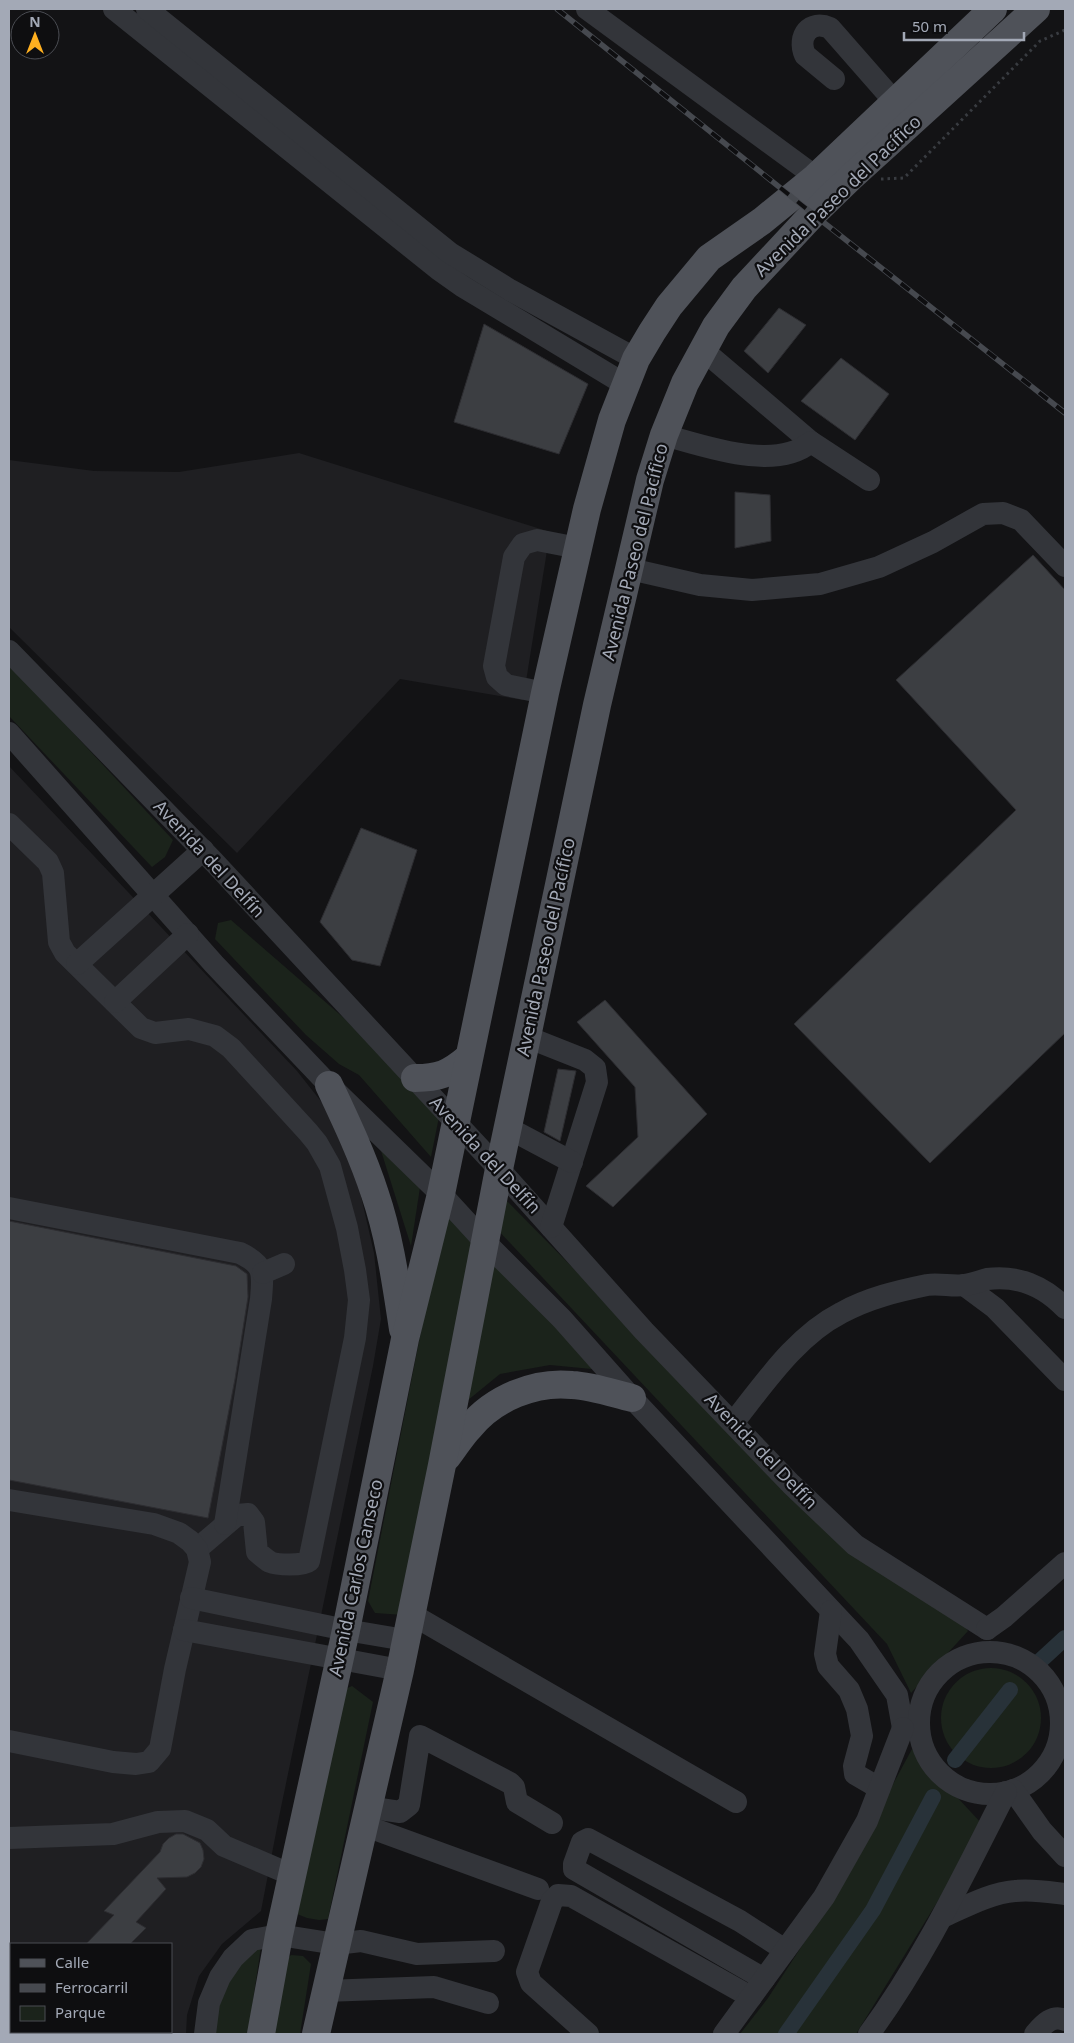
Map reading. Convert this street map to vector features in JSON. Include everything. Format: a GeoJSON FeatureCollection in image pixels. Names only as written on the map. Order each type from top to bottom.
{"type":"FeatureCollection","features":[{"type":"Feature","properties":{"kind":"main road","name":"Avenida Paseo del Pacífico"},"geometry":{"type":"LineString","coordinates":[[454,1123],[544,693],[578,548],[612,420],[636,359],[669,306],[709,258],[762,221],[816,177],[993,9]]}},
{"type":"Feature","properties":{"kind":"main road","name":"Avenida Paseo del Pacífico"},"geometry":{"type":"LineString","coordinates":[[499,1169],[598,705],[650,480],[664,435],[685,383],[716,326],[744,288],[813,214],[1036,9]]}},
{"type":"Feature","properties":{"kind":"main road"},"geometry":{"type":"LineString","coordinates":[[709,258],[724,262],[732,267],[744,288]]}},
{"type":"Feature","properties":{"kind":"main road"},"geometry":{"type":"LineString","coordinates":[[415,1078],[432,1078],[442,1075],[452,1071],[468,1058]]}},
{"type":"Feature","properties":{"kind":"main road"},"geometry":{"type":"LineString","coordinates":[[329,1086],[358,1148],[376,1196],[390,1249],[405,1340]]}},
{"type":"Feature","properties":{"kind":"main road","name":"Avenida Carlos Canseco"},"geometry":{"type":"LineString","coordinates":[[261,2034],[279,1935],[346,1630],[405,1340],[441,1194],[454,1123]]}},
{"type":"Feature","properties":{"kind":"main road"},"geometry":{"type":"LineString","coordinates":[[316,2034],[400,1670],[499,1169]]}},
{"type":"Feature","properties":{"kind":"main road"},"geometry":{"type":"LineString","coordinates":[[442,1465],[470,1426],[486,1412],[520,1392],[533,1387],[572,1384],[632,1398]]}},
{"type":"Feature","properties":{"kind":"street"},"geometry":{"type":"LineString","coordinates":[[114,9],[214,75],[450,253],[503,286],[636,359]]}},
{"type":"Feature","properties":{"kind":"street"},"geometry":{"type":"LineString","coordinates":[[147,9],[214,75],[438,269],[462,286],[626,385]]}},
{"type":"Feature","properties":{"kind":"street"},"geometry":{"type":"LineString","coordinates":[[587,9],[816,177]]}},
{"type":"Feature","properties":{"kind":"street"},"geometry":{"type":"LineString","coordinates":[[834,79],[804,55],[802,50],[806,31],[814,26],[823,25],[830,28],[894,102]]}},
{"type":"Feature","properties":{"kind":"street"},"geometry":{"type":"LineString","coordinates":[[703,350],[811,442],[869,480]]}},
{"type":"Feature","properties":{"kind":"street"},"geometry":{"type":"LineString","coordinates":[[664,435],[718,449],[759,456],[789,454],[804,448],[811,442]]}},
{"type":"Feature","properties":{"kind":"street"},"geometry":{"type":"LineString","coordinates":[[630,569],[700,585],[752,590],[820,584],[879,567],[933,542],[983,514],[1002,513],[1021,520],[1065,566]]}},
{"type":"Feature","properties":{"kind":"street"},"geometry":{"type":"LineString","coordinates":[[544,693],[506,685],[497,677],[494,666],[514,557],[523,544],[537,540],[578,548]]}},
{"type":"Feature","properties":{"kind":"street","name":"Avenida del Delfín"},"geometry":{"type":"LineString","coordinates":[[9,651],[203,850],[415,1078],[454,1123],[499,1169],[644,1331],[791,1484],[855,1545],[986,1629]]}},
{"type":"Feature","properties":{"kind":"street"},"geometry":{"type":"LineString","coordinates":[[9,733],[214,964],[329,1086],[441,1194],[485,1242],[562,1319],[632,1398],[860,1640],[897,1695],[911,1727],[932,1764],[947,1779],[965,1789],[986,1793],[1010,1791],[1034,1779],[1050,1762],[1063,1735],[1059,1705],[1049,1683],[1033,1666],[1011,1655],[988,1652],[969,1655],[952,1663],[938,1674],[927,1689],[921,1707],[911,1727],[879,1788],[867,1821],[824,1896],[724,2034]]}},
{"type":"Feature","properties":{"kind":"street"},"geometry":{"type":"LineString","coordinates":[[9,824],[48,862],[53,873],[60,942],[65,953],[142,1028],[155,1033],[189,1029],[215,1036],[231,1048],[292,1113],[317,1143],[330,1166],[347,1228],[356,1270],[359,1300],[355,1338],[309,1561],[306,1564],[299,1565],[271,1562],[257,1552],[254,1522],[248,1514],[237,1515],[197,1550]]}},
{"type":"Feature","properties":{"kind":"street"},"geometry":{"type":"LineString","coordinates":[[77,964],[203,850]]}},
{"type":"Feature","properties":{"kind":"street"},"geometry":{"type":"LineString","coordinates":[[115,1002],[188,934]]}},
{"type":"Feature","properties":{"kind":"street"},"geometry":{"type":"LineString","coordinates":[[527,1037],[585,1060],[595,1068],[597,1082],[551,1227]]}},
{"type":"Feature","properties":{"kind":"street"},"geometry":{"type":"LineString","coordinates":[[508,1128],[572,1162]]}},
{"type":"Feature","properties":{"kind":"street"},"geometry":{"type":"LineString","coordinates":[[9,1208],[240,1253],[254,1261],[263,1273],[225,1524]]}},
{"type":"Feature","properties":{"kind":"street"},"geometry":{"type":"LineString","coordinates":[[263,1273],[284,1264]]}},
{"type":"Feature","properties":{"kind":"street"},"geometry":{"type":"LineString","coordinates":[[733,1423],[778,1366],[809,1336],[840,1313],[879,1296],[930,1285],[964,1285],[986,1280],[1009,1278],[1034,1284],[1065,1308]]}},
{"type":"Feature","properties":{"kind":"street"},"geometry":{"type":"LineString","coordinates":[[964,1285],[995,1308],[1065,1380]]}},
{"type":"Feature","properties":{"kind":"street"},"geometry":{"type":"LineString","coordinates":[[9,1500],[154,1524],[179,1533],[190,1541],[197,1550],[200,1562],[160,1749],[149,1762],[136,1764],[113,1762],[9,1741]]}},
{"type":"Feature","properties":{"kind":"street"},"geometry":{"type":"LineString","coordinates":[[988,1652],[986,1629],[1004,1618],[1065,1563]]}},
{"type":"Feature","properties":{"kind":"street"},"geometry":{"type":"LineString","coordinates":[[191,1598],[346,1630],[405,1640]]}},
{"type":"Feature","properties":{"kind":"street"},"geometry":{"type":"LineString","coordinates":[[831,1610],[825,1654],[828,1666],[849,1690],[857,1709],[862,1736],[854,1766],[854,1774],[879,1788]]}},
{"type":"Feature","properties":{"kind":"street"},"geometry":{"type":"LineString","coordinates":[[411,1614],[736,1802]]}},
{"type":"Feature","properties":{"kind":"street"},"geometry":{"type":"LineString","coordinates":[[184,1630],[400,1670]]}},
{"type":"Feature","properties":{"kind":"street"},"geometry":{"type":"LineString","coordinates":[[388,1717],[510,1783],[514,1787],[517,1802],[552,1823]]}},
{"type":"Feature","properties":{"kind":"street"},"geometry":{"type":"LineString","coordinates":[[365,1816],[405,1810],[409,1804],[420,1736]]}},
{"type":"Feature","properties":{"kind":"street"},"geometry":{"type":"LineString","coordinates":[[1010,1791],[1065,1856]]}},
{"type":"Feature","properties":{"kind":"street"},"geometry":{"type":"LineString","coordinates":[[869,2034],[889,2007],[942,1917],[1010,1791]]}},
{"type":"Feature","properties":{"kind":"street"},"geometry":{"type":"LineString","coordinates":[[365,1816],[538,1889]]}},
{"type":"Feature","properties":{"kind":"street"},"geometry":{"type":"LineString","coordinates":[[9,1838],[113,1834],[158,1822],[185,1821],[207,1830],[224,1846],[292,1876]]}},
{"type":"Feature","properties":{"kind":"street"},"geometry":{"type":"LineString","coordinates":[[758,1988],[719,1952],[574,1869],[582,1842],[588,1839],[740,1921],[785,1950]]}},
{"type":"Feature","properties":{"kind":"street"},"geometry":{"type":"LineString","coordinates":[[942,1917],[993,1896],[1014,1891],[1037,1890],[1065,1894]]}},
{"type":"Feature","properties":{"kind":"street"},"geometry":{"type":"LineString","coordinates":[[588,2034],[530,1983],[527,1972],[552,1900],[558,1895],[571,1896],[758,1988]]}},
{"type":"Feature","properties":{"kind":"street"},"geometry":{"type":"LineString","coordinates":[[719,1952],[740,1921]]}},
{"type":"Feature","properties":{"kind":"street"},"geometry":{"type":"LineString","coordinates":[[205,2034],[209,2003],[220,1977],[233,1958],[252,1940],[279,1935],[336,1944],[361,1941],[416,1954],[494,1951]]}},
{"type":"Feature","properties":{"kind":"street"},"geometry":{"type":"LineString","coordinates":[[325,1991],[434,1987],[488,2003]]}},
{"type":"Feature","properties":{"kind":"street"},"geometry":{"type":"LineString","coordinates":[[1035,2034],[1044,2023],[1052,2019],[1060,2018],[1065,2020]]}},
{"type":"Feature","properties":{"kind":"path"},"geometry":{"type":"LineString","coordinates":[[849,179],[904,178],[1040,41],[1065,30]]}},
{"type":"Feature","properties":{"kind":"shaded area"},"geometry":{"type":"Polygon","coordinates":[[[299,453],[550,532],[523,700],[400,679],[237,853],[9,627],[9,460],[94,471],[179,472],[299,453]]]}},
{"type":"Feature","properties":{"kind":"shaded area"},"geometry":{"type":"Polygon","coordinates":[[[9,766],[297,1071],[335,1119],[358,1183],[374,1253],[381,1319],[373,1366],[261,1911],[222,1944],[199,1976],[187,2015],[186,2034],[9,2034],[9,766]]]}},
{"type":"Feature","properties":{"kind":"green space"},"geometry":{"type":"Polygon","coordinates":[[[9,664],[173,840],[165,857],[152,867],[9,716],[9,664]]]}},
{"type":"Feature","properties":{"kind":"green space"},"geometry":{"type":"Polygon","coordinates":[[[231,920],[345,1019],[439,1117],[431,1157],[359,1075],[339,1064],[306,1035],[215,939],[218,923],[231,920]]]}},
{"type":"Feature","properties":{"kind":"green space"},"geometry":{"type":"Polygon","coordinates":[[[377,1138],[421,1181],[411,1246],[377,1138]]]}},
{"type":"Feature","properties":{"kind":"green space"},"geometry":{"type":"Polygon","coordinates":[[[502,1196],[725,1422],[961,1621],[968,1631],[911,1693],[887,1644],[496,1228],[502,1196]]]}},
{"type":"Feature","properties":{"kind":"green space"},"geometry":{"type":"Polygon","coordinates":[[[445,1209],[475,1236],[403,1615],[375,1613],[368,1601],[445,1209]]]}},
{"type":"Feature","properties":{"kind":"green space"},"geometry":{"type":"Polygon","coordinates":[[[487,1255],[602,1370],[550,1365],[500,1374],[462,1405],[487,1255]]]}},
{"type":"Feature","properties":{"kind":"green space"},"geometry":{"type":"Polygon","coordinates":[[[991,1668],[1001,1669],[1019,1676],[1033,1690],[1040,1708],[1040,1728],[1033,1746],[1019,1760],[1001,1767],[991,1768],[981,1767],[963,1760],[949,1746],[942,1728],[941,1718],[942,1708],[949,1690],[963,1676],[981,1669],[991,1668]]]}},
{"type":"Feature","properties":{"kind":"green space"},"geometry":{"type":"Polygon","coordinates":[[[352,1686],[373,1702],[328,1919],[307,1918],[287,1910],[336,1693],[352,1686]]]}},
{"type":"Feature","properties":{"kind":"green space"},"geometry":{"type":"Polygon","coordinates":[[[912,1749],[984,1826],[856,2034],[740,2034],[768,1998],[824,1912],[912,1749]]]}},
{"type":"Feature","properties":{"kind":"green space"},"geometry":{"type":"Polygon","coordinates":[[[262,1940],[248,2034],[214,2034],[214,2026],[228,1972],[262,1940]]]}},
{"type":"Feature","properties":{"kind":"green space"},"geometry":{"type":"Polygon","coordinates":[[[291,1955],[303,1956],[311,1964],[300,2034],[268,2034],[279,1967],[291,1955]]]}},
{"type":"Feature","properties":{"kind":"building"},"geometry":{"type":"Polygon","coordinates":[[[779,308],[806,325],[768,373],[744,351],[779,308]]]}},
{"type":"Feature","properties":{"kind":"building"},"geometry":{"type":"Polygon","coordinates":[[[484,324],[588,384],[559,454],[454,422],[484,324]]]}},
{"type":"Feature","properties":{"kind":"building"},"geometry":{"type":"Polygon","coordinates":[[[841,358],[889,394],[855,440],[801,401],[841,358]]]}},
{"type":"Feature","properties":{"kind":"building"},"geometry":{"type":"Polygon","coordinates":[[[735,492],[770,495],[771,541],[735,548],[735,492]]]}},
{"type":"Feature","properties":{"kind":"building"},"geometry":{"type":"Polygon","coordinates":[[[1033,555],[1065,590],[1065,1033],[930,1163],[794,1024],[1016,810],[896,680],[1033,555]]]}},
{"type":"Feature","properties":{"kind":"building"},"geometry":{"type":"Polygon","coordinates":[[[361,828],[417,850],[380,966],[352,960],[320,922],[361,828]]]}},
{"type":"Feature","properties":{"kind":"building"},"geometry":{"type":"Polygon","coordinates":[[[605,1000],[707,1114],[613,1207],[586,1186],[638,1137],[635,1087],[577,1022],[605,1000]]]}},
{"type":"Feature","properties":{"kind":"building"},"geometry":{"type":"Polygon","coordinates":[[[558,1069],[576,1071],[560,1141],[544,1132],[558,1069]]]}},
{"type":"Feature","properties":{"kind":"building"},"geometry":{"type":"Polygon","coordinates":[[[9,1221],[236,1266],[247,1274],[248,1297],[235,1379],[208,1518],[9,1480],[9,1221]]]}},
{"type":"Feature","properties":{"kind":"building"},"geometry":{"type":"Polygon","coordinates":[[[176,1834],[183,1834],[200,1843],[204,1859],[201,1867],[187,1877],[157,1878],[166,1889],[136,1922],[146,1928],[131,1943],[87,1943],[114,1915],[104,1911],[160,1852],[163,1844],[176,1834]]]}},
{"type":"Feature","properties":{"kind":"waterway"},"geometry":{"type":"LineString","coordinates":[[1040,1661],[1065,1638]]}},
{"type":"Feature","properties":{"kind":"waterway"},"geometry":{"type":"LineString","coordinates":[[955,1760],[1010,1690]]}},
{"type":"Feature","properties":{"kind":"waterway"},"geometry":{"type":"LineString","coordinates":[[786,2034],[873,1910],[933,1797]]}},
{"type":"Feature","properties":{"kind":"railway"},"geometry":{"type":"LineString","coordinates":[[557,9],[1065,413]]}}]}
